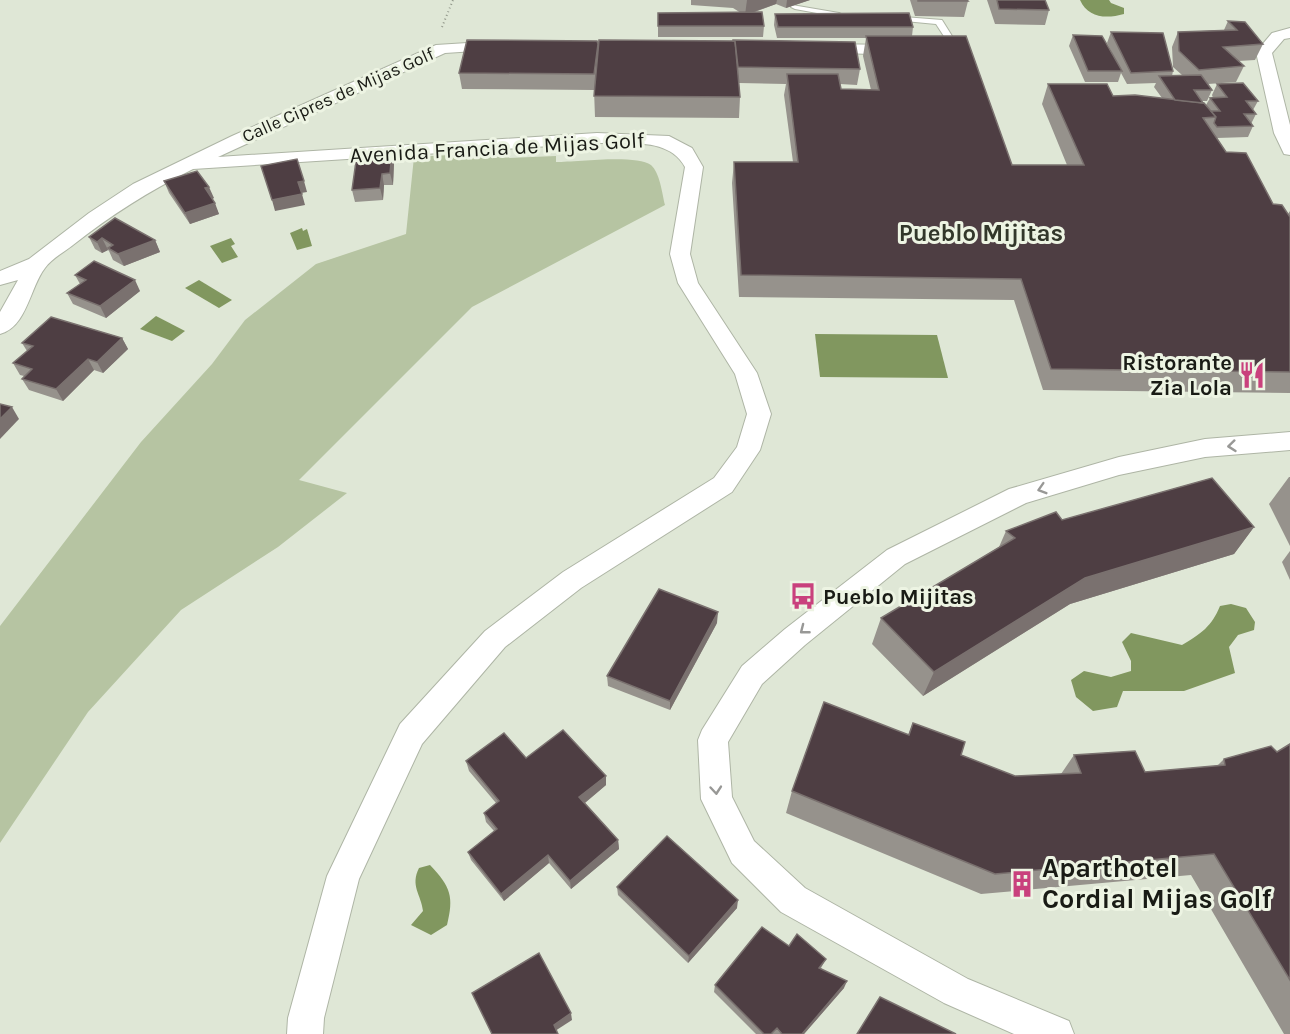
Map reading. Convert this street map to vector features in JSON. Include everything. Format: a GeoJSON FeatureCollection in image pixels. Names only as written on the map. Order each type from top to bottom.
{"type":"FeatureCollection","features":[{"type":"Feature","properties":{"kind":"street"},"geometry":{"type":"LineString","coordinates":[[1290,33],[1278,36],[1264,52],[1283,133],[1290,150]]}},
{"type":"Feature","properties":{"kind":"street","name":"Calle Cipres de Mijas Golf"},"geometry":{"type":"LineString","coordinates":[[36,264],[96,217],[140,188],[442,48],[519,46]]}},
{"type":"Feature","properties":{"kind":"street"},"geometry":{"type":"LineString","coordinates":[[804,49],[911,50]]}},
{"type":"Feature","properties":{"kind":"street","name":"Avenida Francia de Mijas Golf"},"geometry":{"type":"LineString","coordinates":[[189,164],[597,138],[663,140],[686,152],[694,167],[680,254],[688,283],[746,373],[759,414],[748,450],[723,485],[572,580],[495,639],[411,734],[344,876],[306,1018],[305,1034]]}},
{"type":"Feature","properties":{"kind":"street"},"geometry":{"type":"LineString","coordinates":[[0,278],[19,273],[36,264]]}},
{"type":"Feature","properties":{"kind":"street"},"geometry":{"type":"LineString","coordinates":[[0,327],[17,305],[36,264]]}},
{"type":"Feature","properties":{"kind":"street"},"geometry":{"type":"LineString","coordinates":[[1056,1034],[956,991],[793,900],[743,852],[717,800],[713,740],[752,675],[795,637],[896,557],[1018,496],[1085,476],[1205,448],[1290,441]]}},
{"type":"Feature","properties":{"kind":"lane"},"geometry":{"type":"LineString","coordinates":[[795,7],[823,14],[844,15]]}},
{"type":"Feature","properties":{"kind":"lane"},"geometry":{"type":"LineString","coordinates":[[888,18],[939,22],[952,44],[945,52]]}},
{"type":"Feature","properties":{"kind":"path"},"geometry":{"type":"LineString","coordinates":[[442,48],[440,33],[453,0]]}},
{"type":"Feature","properties":{"kind":"shaded area"},"geometry":{"type":"Polygon","coordinates":[[[1080,0],[1109,0],[1124,8],[1124,14],[1098,16],[1083,6],[1080,0]]]}},
{"type":"Feature","properties":{"kind":"shaded area"},"geometry":{"type":"Polygon","coordinates":[[[507,152],[509,158],[556,156],[556,162],[620,159],[643,162],[651,165],[657,173],[665,205],[472,307],[299,480],[347,493],[278,547],[181,610],[88,712],[0,843],[0,626],[141,442],[212,364],[245,320],[316,264],[406,234],[414,157],[507,152]]]}},
{"type":"Feature","properties":{"kind":"shaded area"},"geometry":{"type":"Polygon","coordinates":[[[302,228],[303,231],[307,229],[312,246],[297,250],[290,233],[302,228]]]}},
{"type":"Feature","properties":{"kind":"shaded area"},"geometry":{"type":"Polygon","coordinates":[[[231,238],[235,244],[231,246],[238,257],[222,263],[210,246],[231,238]]]}},
{"type":"Feature","properties":{"kind":"shaded area"},"geometry":{"type":"Polygon","coordinates":[[[199,280],[232,300],[219,308],[185,288],[199,280]]]}},
{"type":"Feature","properties":{"kind":"shaded area"},"geometry":{"type":"Polygon","coordinates":[[[156,316],[185,331],[172,341],[140,329],[156,316]]]}},
{"type":"Feature","properties":{"kind":"shaded area"},"geometry":{"type":"Polygon","coordinates":[[[815,334],[937,335],[948,378],[820,377],[815,334]]]}},
{"type":"Feature","properties":{"kind":"shaded area"},"geometry":{"type":"Polygon","coordinates":[[[1231,604],[1246,608],[1255,622],[1254,630],[1238,635],[1229,647],[1235,673],[1184,691],[1123,691],[1117,707],[1093,711],[1076,697],[1071,680],[1084,671],[1111,677],[1131,671],[1131,661],[1122,642],[1131,633],[1182,645],[1205,629],[1220,606],[1231,604]]]}},
{"type":"Feature","properties":{"kind":"shaded area"},"geometry":{"type":"Polygon","coordinates":[[[430,865],[446,886],[450,900],[447,925],[431,935],[411,925],[423,911],[416,885],[417,874],[419,868],[430,865]]]}},
{"type":"Feature","properties":{"kind":"building"},"geometry":{"type":"Polygon","coordinates":[[[967,0],[968,1],[918,1],[967,0]]]}},
{"type":"Feature","properties":{"kind":"building"},"geometry":{"type":"Polygon","coordinates":[[[997,0],[1045,0],[1049,10],[999,9],[997,0]]]}},
{"type":"Feature","properties":{"kind":"building"},"geometry":{"type":"Polygon","coordinates":[[[762,12],[764,26],[658,26],[658,13],[762,12]]]}},
{"type":"Feature","properties":{"kind":"building"},"geometry":{"type":"Polygon","coordinates":[[[909,13],[913,27],[778,27],[775,14],[909,13]]]}},
{"type":"Feature","properties":{"kind":"building"},"geometry":{"type":"Polygon","coordinates":[[[1228,21],[1245,22],[1263,44],[1223,47],[1244,66],[1199,70],[1179,51],[1178,32],[1237,30],[1228,21]]]}},
{"type":"Feature","properties":{"kind":"building"},"geometry":{"type":"Polygon","coordinates":[[[1111,32],[1163,33],[1173,71],[1131,73],[1111,32]]]}},
{"type":"Feature","properties":{"kind":"building"},"geometry":{"type":"Polygon","coordinates":[[[1073,35],[1102,36],[1122,71],[1088,71],[1073,35]]]}},
{"type":"Feature","properties":{"kind":"building"},"geometry":{"type":"Polygon","coordinates":[[[866,36],[966,36],[1012,165],[1084,165],[1048,84],[1107,84],[1113,96],[1135,95],[1204,103],[1216,117],[1203,118],[1226,152],[1246,153],[1273,204],[1282,205],[1290,217],[1290,372],[1051,369],[1021,279],[741,275],[734,162],[798,162],[787,74],[838,74],[841,89],[879,90],[866,36]]]}},
{"type":"Feature","properties":{"kind":"building"},"geometry":{"type":"Polygon","coordinates":[[[467,40],[597,41],[594,74],[459,73],[467,40]]]}},
{"type":"Feature","properties":{"kind":"building"},"geometry":{"type":"Polygon","coordinates":[[[599,40],[735,41],[740,97],[594,96],[599,40]]]}},
{"type":"Feature","properties":{"kind":"building"},"geometry":{"type":"Polygon","coordinates":[[[733,40],[855,42],[860,69],[738,67],[733,40]]]}},
{"type":"Feature","properties":{"kind":"building"},"geometry":{"type":"Polygon","coordinates":[[[1201,75],[1212,90],[1194,90],[1203,103],[1175,100],[1159,76],[1201,75]]]}},
{"type":"Feature","properties":{"kind":"building"},"geometry":{"type":"Polygon","coordinates":[[[1243,83],[1258,101],[1246,101],[1256,114],[1244,114],[1253,126],[1217,127],[1214,123],[1216,117],[1211,111],[1220,111],[1210,98],[1227,97],[1217,84],[1243,83]]]}},
{"type":"Feature","properties":{"kind":"building"},"geometry":{"type":"Polygon","coordinates":[[[392,152],[390,173],[382,174],[380,188],[352,190],[357,154],[392,152]]]}},
{"type":"Feature","properties":{"kind":"building"},"geometry":{"type":"Polygon","coordinates":[[[297,159],[304,181],[298,182],[302,194],[272,200],[261,166],[297,159]]]}},
{"type":"Feature","properties":{"kind":"building"},"geometry":{"type":"Polygon","coordinates":[[[197,171],[209,187],[205,188],[215,203],[185,213],[164,181],[197,171]]]}},
{"type":"Feature","properties":{"kind":"building"},"geometry":{"type":"Polygon","coordinates":[[[115,218],[155,240],[118,254],[108,248],[113,245],[102,238],[97,242],[89,237],[115,218]]]}},
{"type":"Feature","properties":{"kind":"building"},"geometry":{"type":"Polygon","coordinates":[[[94,261],[135,280],[100,306],[67,293],[86,280],[75,275],[94,261]]]}},
{"type":"Feature","properties":{"kind":"building"},"geometry":{"type":"Polygon","coordinates":[[[51,317],[122,338],[97,362],[88,359],[56,389],[22,379],[32,369],[13,363],[33,346],[22,343],[51,317]]]}},
{"type":"Feature","properties":{"kind":"building"},"geometry":{"type":"Polygon","coordinates":[[[0,404],[12,407],[0,419],[0,404]]]}},
{"type":"Feature","properties":{"kind":"building"},"geometry":{"type":"Polygon","coordinates":[[[1212,478],[1254,527],[1085,578],[934,672],[881,618],[1015,538],[1006,531],[1056,512],[1062,520],[1212,478]]]}},
{"type":"Feature","properties":{"kind":"building"},"geometry":{"type":"Polygon","coordinates":[[[659,589],[718,612],[670,701],[607,676],[659,589]]]}},
{"type":"Feature","properties":{"kind":"building","name":"Aparthotel Cordial Mijas Golf"},"geometry":{"type":"Polygon","coordinates":[[[824,702],[909,735],[913,723],[965,742],[961,755],[1015,776],[1081,773],[1074,755],[1135,751],[1145,772],[1225,765],[1224,759],[1271,746],[1277,752],[1290,744],[1290,980],[1214,854],[995,874],[792,791],[824,702]]]}},
{"type":"Feature","properties":{"kind":"building"},"geometry":{"type":"Polygon","coordinates":[[[563,730],[606,776],[579,797],[618,840],[570,881],[548,855],[501,894],[468,852],[497,829],[484,813],[499,801],[466,761],[504,733],[526,758],[563,730]]]}},
{"type":"Feature","properties":{"kind":"building"},"geometry":{"type":"Polygon","coordinates":[[[667,836],[738,900],[689,956],[617,887],[667,836]]]}},
{"type":"Feature","properties":{"kind":"building"},"geometry":{"type":"Polygon","coordinates":[[[762,927],[789,946],[797,934],[826,959],[819,968],[847,981],[802,1034],[782,1034],[777,1028],[771,1034],[764,1034],[715,985],[762,927]]]}},
{"type":"Feature","properties":{"kind":"building"},"geometry":{"type":"Polygon","coordinates":[[[539,953],[571,1013],[554,1025],[558,1034],[492,1034],[472,993],[539,953]]]}},
{"type":"Feature","properties":{"kind":"building"},"geometry":{"type":"Polygon","coordinates":[[[880,997],[956,1034],[857,1034],[880,997]]]}},
{"type":"Feature","properties":{"kind":"place","name":"Ristorante Zia Lola"},"geometry":{"type":"Point","coordinates":[1252,375]}},
{"type":"Feature","properties":{"kind":"place","name":"Pueblo Mijitas"},"geometry":{"type":"Point","coordinates":[803,596]}},
{"type":"Feature","properties":{"kind":"place","name":"Aparthotel Cordial Mijas Golf"},"geometry":{"type":"Point","coordinates":[1022,884]}},
{"type":"Feature","properties":{"kind":"district","name":"Pueblo Mijitas"},"geometry":{"type":"Point","coordinates":[981,233]}}]}
